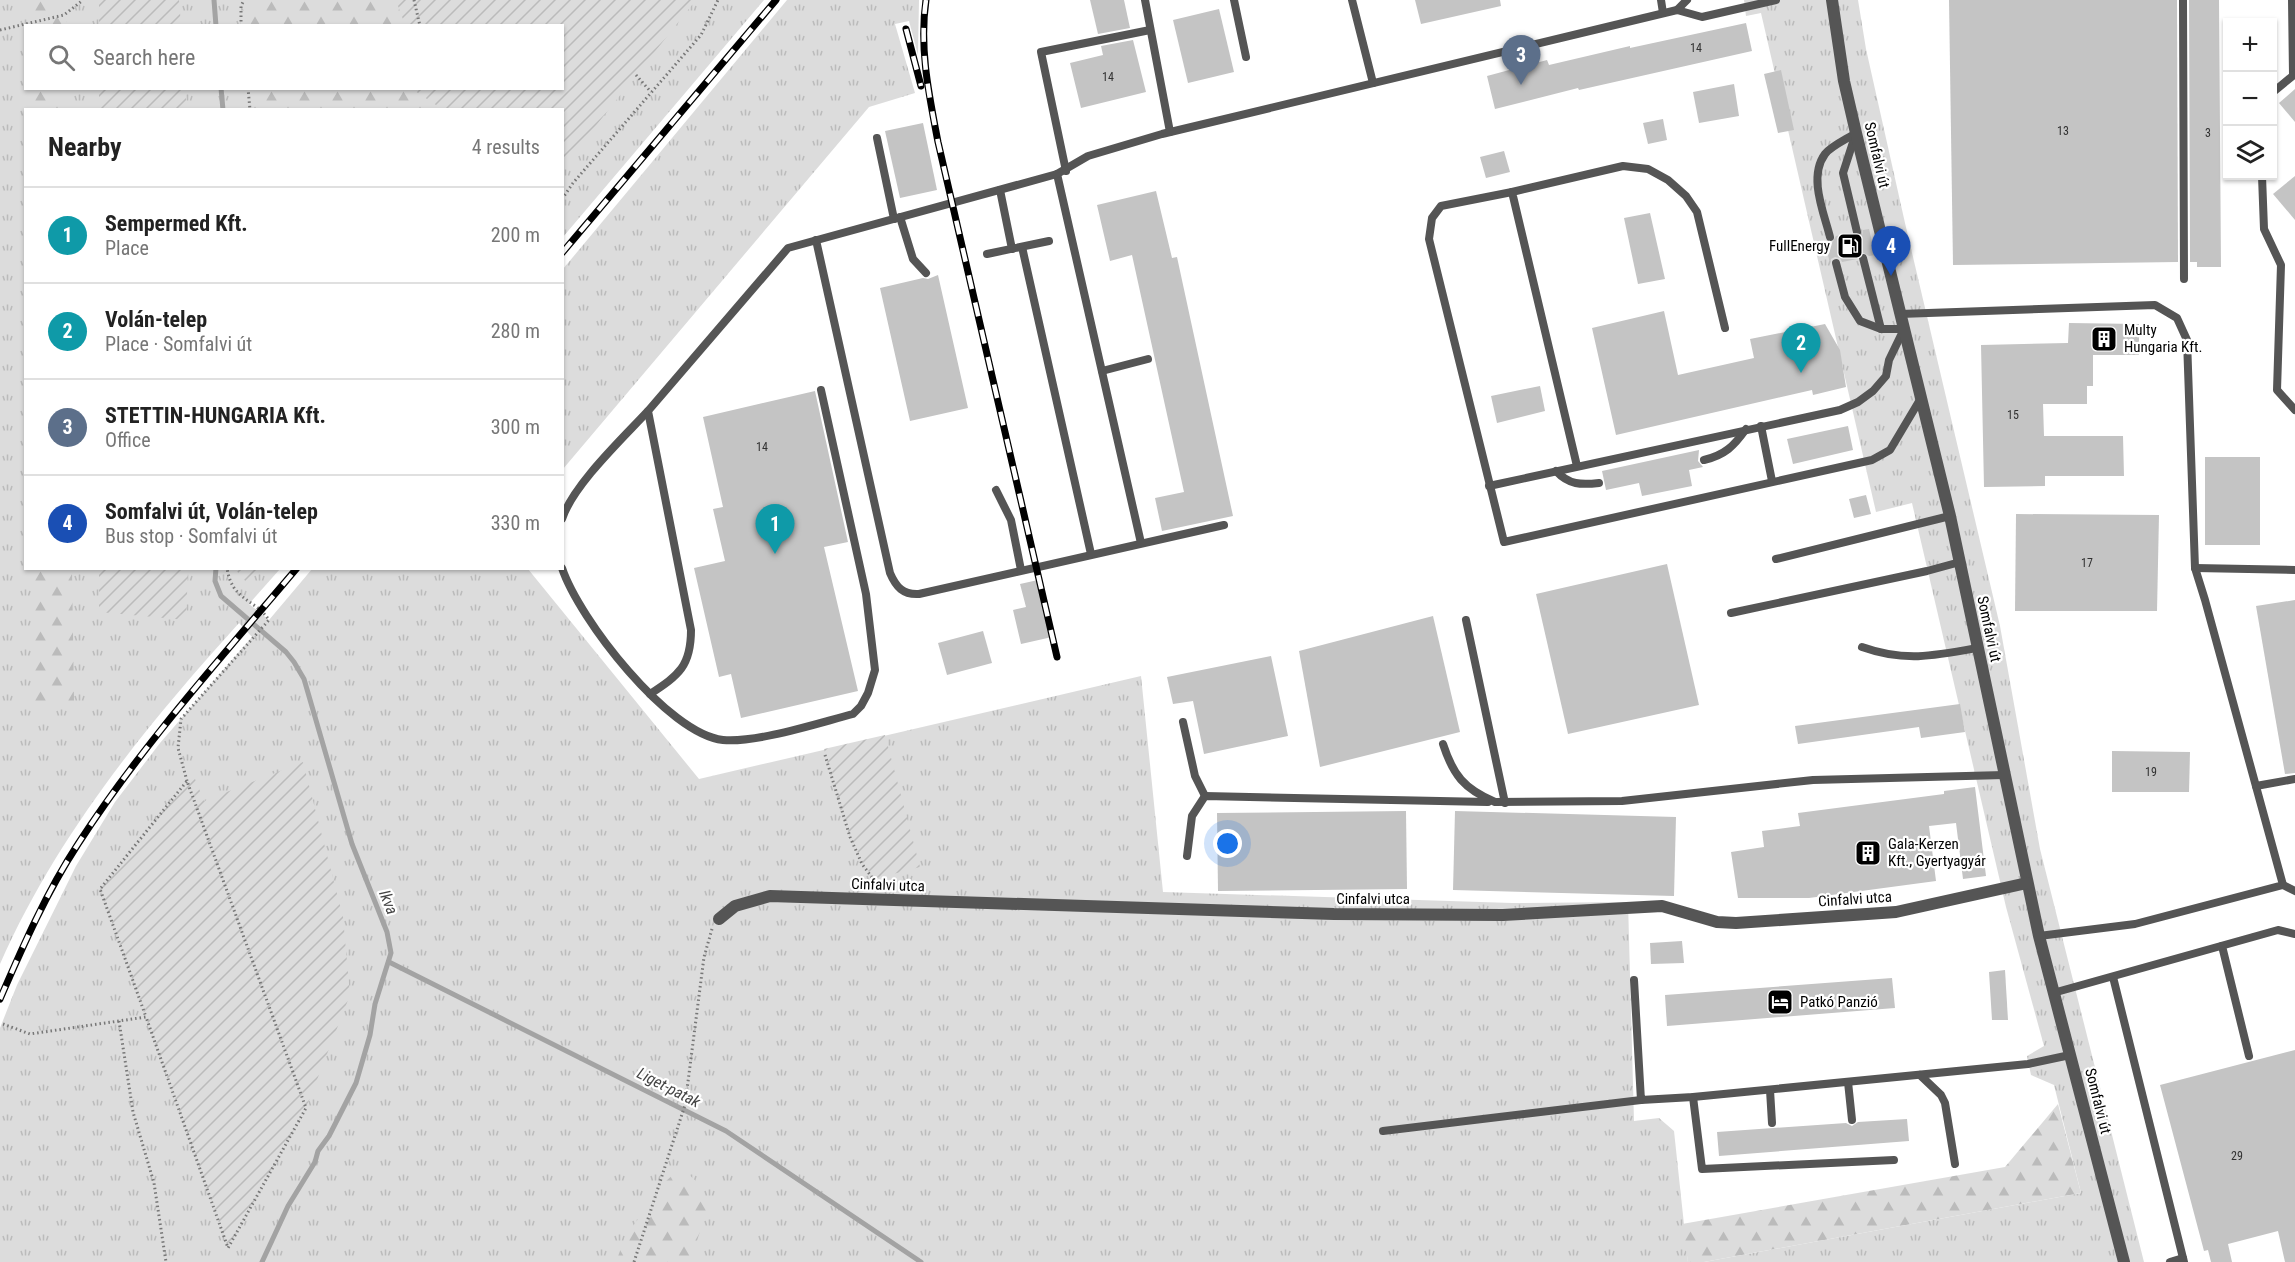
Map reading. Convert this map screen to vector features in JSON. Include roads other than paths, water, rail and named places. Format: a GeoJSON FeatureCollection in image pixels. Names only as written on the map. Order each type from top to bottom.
{"type":"FeatureCollection","features":[{"type":"Feature","properties":{"kind":"street","name":"Somfalvi út"},"geometry":{"type":"LineString","coordinates":[[1832,0],[1844,81],[1950,516],[2039,936],[2124,1262]]}},
{"type":"Feature","properties":{"kind":"street","name":"Cinfalvi utca"},"geometry":{"type":"LineString","coordinates":[[719,919],[735,906],[770,896],[1334,914],[1503,915],[1662,906],[1717,922],[1736,923],[1824,915],[1887,914],[2027,883]]}},
{"type":"Feature","properties":{"kind":"lane"},"geometry":{"type":"LineString","coordinates":[[1144,0],[1170,132]]}},
{"type":"Feature","properties":{"kind":"lane"},"geometry":{"type":"LineString","coordinates":[[1234,0],[1246,57]]}},
{"type":"Feature","properties":{"kind":"lane"},"geometry":{"type":"LineString","coordinates":[[1352,0],[1373,83]]}},
{"type":"Feature","properties":{"kind":"lane"},"geometry":{"type":"LineString","coordinates":[[1661,0],[1664,13]]}},
{"type":"Feature","properties":{"kind":"lane"},"geometry":{"type":"LineString","coordinates":[[1677,10],[1687,0]]}},
{"type":"Feature","properties":{"kind":"lane"},"geometry":{"type":"LineString","coordinates":[[564,514],[582,484],[648,411],[781,254],[794,245],[1061,172],[1089,156],[1170,132],[1677,10],[1702,17],[1776,0]]}},
{"type":"Feature","properties":{"kind":"lane"},"geometry":{"type":"LineString","coordinates":[[2183,0],[2184,279]]}},
{"type":"Feature","properties":{"kind":"lane"},"geometry":{"type":"LineString","coordinates":[[2277,89],[2294,74],[2292,0]]}},
{"type":"Feature","properties":{"kind":"lane"},"geometry":{"type":"LineString","coordinates":[[1141,543],[1061,172],[1041,52],[1150,30]]}},
{"type":"Feature","properties":{"kind":"lane"},"geometry":{"type":"LineString","coordinates":[[1856,133],[1843,173],[1857,232]]}},
{"type":"Feature","properties":{"kind":"lane"},"geometry":{"type":"LineString","coordinates":[[1830,237],[1818,190],[1818,170],[1825,153],[1856,133]]}},
{"type":"Feature","properties":{"kind":"lane"},"geometry":{"type":"LineString","coordinates":[[877,138],[897,218],[913,259],[926,273]]}},
{"type":"Feature","properties":{"kind":"lane"},"geometry":{"type":"LineString","coordinates":[[1725,328],[1697,212],[1686,196],[1668,180],[1648,169],[1623,166],[1442,206],[1432,218],[1430,239],[1504,542],[1872,460],[1890,450],[1921,398]]}},
{"type":"Feature","properties":{"kind":"lane"},"geometry":{"type":"LineString","coordinates":[[2262,180],[2264,229],[2280,266],[2277,390],[2295,410]]}},
{"type":"Feature","properties":{"kind":"lane"},"geometry":{"type":"LineString","coordinates":[[1000,190],[1012,249]]}},
{"type":"Feature","properties":{"kind":"lane"},"geometry":{"type":"LineString","coordinates":[[1512,192],[1577,466]]}},
{"type":"Feature","properties":{"kind":"lane"},"geometry":{"type":"LineString","coordinates":[[816,240],[894,582],[904,592],[911,595],[919,594],[1224,525]]}},
{"type":"Feature","properties":{"kind":"lane"},"geometry":{"type":"LineString","coordinates":[[987,254],[1049,241]]}},
{"type":"Feature","properties":{"kind":"lane"},"geometry":{"type":"LineString","coordinates":[[1022,247],[1091,554]]}},
{"type":"Feature","properties":{"kind":"lane"},"geometry":{"type":"LineString","coordinates":[[1863,258],[1881,330]]}},
{"type":"Feature","properties":{"kind":"lane"},"geometry":{"type":"LineString","coordinates":[[1489,486],[1840,410],[1858,402],[1873,391],[1886,376],[1889,360],[1904,329],[1881,330],[1860,321],[1845,297],[1836,263]]}},
{"type":"Feature","properties":{"kind":"lane"},"geometry":{"type":"LineString","coordinates":[[1900,314],[2155,305],[2177,318],[2187,340],[2194,568],[2283,885]]}},
{"type":"Feature","properties":{"kind":"lane"},"geometry":{"type":"LineString","coordinates":[[1102,370],[1148,359]]}},
{"type":"Feature","properties":{"kind":"lane"},"geometry":{"type":"LineString","coordinates":[[563,570],[592,624],[650,694],[693,730],[704,736],[723,740],[747,740],[853,714],[861,706],[873,682],[875,670],[866,594],[821,390]]}},
{"type":"Feature","properties":{"kind":"lane"},"geometry":{"type":"LineString","coordinates":[[648,411],[691,630],[688,658],[682,668],[674,678],[650,694]]}},
{"type":"Feature","properties":{"kind":"lane"},"geometry":{"type":"LineString","coordinates":[[1761,426],[1772,481]]}},
{"type":"Feature","properties":{"kind":"lane"},"geometry":{"type":"LineString","coordinates":[[1704,460],[1724,454],[1732,448],[1746,429]]}},
{"type":"Feature","properties":{"kind":"lane"},"geometry":{"type":"LineString","coordinates":[[1556,471],[1568,482],[1599,483]]}},
{"type":"Feature","properties":{"kind":"lane"},"geometry":{"type":"LineString","coordinates":[[996,490],[1011,520],[1021,570]]}},
{"type":"Feature","properties":{"kind":"lane"},"geometry":{"type":"LineString","coordinates":[[1776,559],[1950,516]]}},
{"type":"Feature","properties":{"kind":"lane"},"geometry":{"type":"LineString","coordinates":[[1731,613],[1960,562]]}},
{"type":"Feature","properties":{"kind":"lane"},"geometry":{"type":"LineString","coordinates":[[2194,568],[2295,570]]}},
{"type":"Feature","properties":{"kind":"lane"},"geometry":{"type":"LineString","coordinates":[[1466,620],[1505,802]]}},
{"type":"Feature","properties":{"kind":"lane"},"geometry":{"type":"LineString","coordinates":[[1862,647],[1881,654],[1905,657],[1946,654],[1977,648]]}},
{"type":"Feature","properties":{"kind":"lane"},"geometry":{"type":"LineString","coordinates":[[1183,722],[1196,776],[1205,796]]}},
{"type":"Feature","properties":{"kind":"lane"},"geometry":{"type":"LineString","coordinates":[[1443,744],[1449,762],[1466,786],[1495,802]]}},
{"type":"Feature","properties":{"kind":"lane"},"geometry":{"type":"LineString","coordinates":[[1205,796],[1495,802],[1622,801],[1813,780],[2004,775]]}},
{"type":"Feature","properties":{"kind":"lane"},"geometry":{"type":"LineString","coordinates":[[2256,786],[2295,779]]}},
{"type":"Feature","properties":{"kind":"lane"},"geometry":{"type":"LineString","coordinates":[[1187,856],[1192,816],[1205,796]]}},
{"type":"Feature","properties":{"kind":"lane"},"geometry":{"type":"LineString","coordinates":[[2039,936],[2134,924],[2283,885],[2295,891]]}},
{"type":"Feature","properties":{"kind":"lane"},"geometry":{"type":"LineString","coordinates":[[2053,993],[2278,930],[2295,934]]}},
{"type":"Feature","properties":{"kind":"lane"},"geometry":{"type":"LineString","coordinates":[[2222,946],[2249,1056]]}},
{"type":"Feature","properties":{"kind":"lane"},"geometry":{"type":"LineString","coordinates":[[2114,977],[2183,1260],[2170,1262]]}},
{"type":"Feature","properties":{"kind":"lane"},"geometry":{"type":"LineString","coordinates":[[1634,980],[1641,1100]]}},
{"type":"Feature","properties":{"kind":"lane"},"geometry":{"type":"LineString","coordinates":[[1383,1131],[1641,1100],[1770,1090],[2028,1064],[2070,1055]]}},
{"type":"Feature","properties":{"kind":"lane"},"geometry":{"type":"LineString","coordinates":[[1920,1075],[1941,1095],[1945,1103],[1955,1164]]}},
{"type":"Feature","properties":{"kind":"lane"},"geometry":{"type":"LineString","coordinates":[[1848,1082],[1852,1120]]}},
{"type":"Feature","properties":{"kind":"lane"},"geometry":{"type":"LineString","coordinates":[[1770,1090],[1772,1123]]}},
{"type":"Feature","properties":{"kind":"lane"},"geometry":{"type":"LineString","coordinates":[[1693,1097],[1702,1169],[1894,1160]]}},
{"type":"Feature","properties":{"kind":"waterway","name":"Ikva"},"geometry":{"type":"LineString","coordinates":[[214,0],[216,24]]}},
{"type":"Feature","properties":{"kind":"waterway","name":"Ikva"},"geometry":{"type":"LineString","coordinates":[[221,90],[223,108]]}},
{"type":"Feature","properties":{"kind":"waterway","name":"Ikva"},"geometry":{"type":"LineString","coordinates":[[216,570],[215,581],[221,596],[286,652],[304,679],[352,844],[387,932],[391,953],[375,1004],[370,1035],[356,1083],[329,1136],[318,1151],[315,1162],[288,1206],[262,1262]]}},
{"type":"Feature","properties":{"kind":"waterway","name":"Liget-patak"},"geometry":{"type":"LineString","coordinates":[[389,962],[726,1131],[921,1262]]}},
{"type":"Feature","properties":{"kind":"railway"},"geometry":{"type":"LineString","coordinates":[[564,251],[776,0]]}},
{"type":"Feature","properties":{"kind":"railway"},"geometry":{"type":"LineString","coordinates":[[926,0],[924,54],[938,142],[1057,657]]}},
{"type":"Feature","properties":{"kind":"railway"},"geometry":{"type":"LineString","coordinates":[[906,29],[921,86]]}},
{"type":"Feature","properties":{"kind":"railway"},"geometry":{"type":"LineString","coordinates":[[0,999],[45,901],[78,844],[103,807],[155,737],[295,570]]}},
{"type":"Feature","properties":{"kind":"place","name":"STETTIN-HUNGARIA Kft."},"geometry":{"type":"Point","coordinates":[1521,85]}},
{"type":"Feature","properties":{"kind":"place","name":"FullEnergy"},"geometry":{"type":"Point","coordinates":[1850,246]}},
{"type":"Feature","properties":{"kind":"place","name":"Somfalvi út, Volán-telep"},"geometry":{"type":"Point","coordinates":[1891,276]}},
{"type":"Feature","properties":{"kind":"place","name":"Multy Hungaria Kft."},"geometry":{"type":"Point","coordinates":[2104,339]}},
{"type":"Feature","properties":{"kind":"place","name":"Volán-telep"},"geometry":{"type":"Point","coordinates":[1801,373]}},
{"type":"Feature","properties":{"kind":"place","name":"Sempermed Kft."},"geometry":{"type":"Point","coordinates":[775,554]}},
{"type":"Feature","properties":{"kind":"place","name":"Gala-Kerzen Kft., Gyertyagyár"},"geometry":{"type":"Point","coordinates":[1868,853]}},
{"type":"Feature","properties":{"kind":"place","name":"Patkó Panzió"},"geometry":{"type":"Point","coordinates":[1780,1002]}}]}
